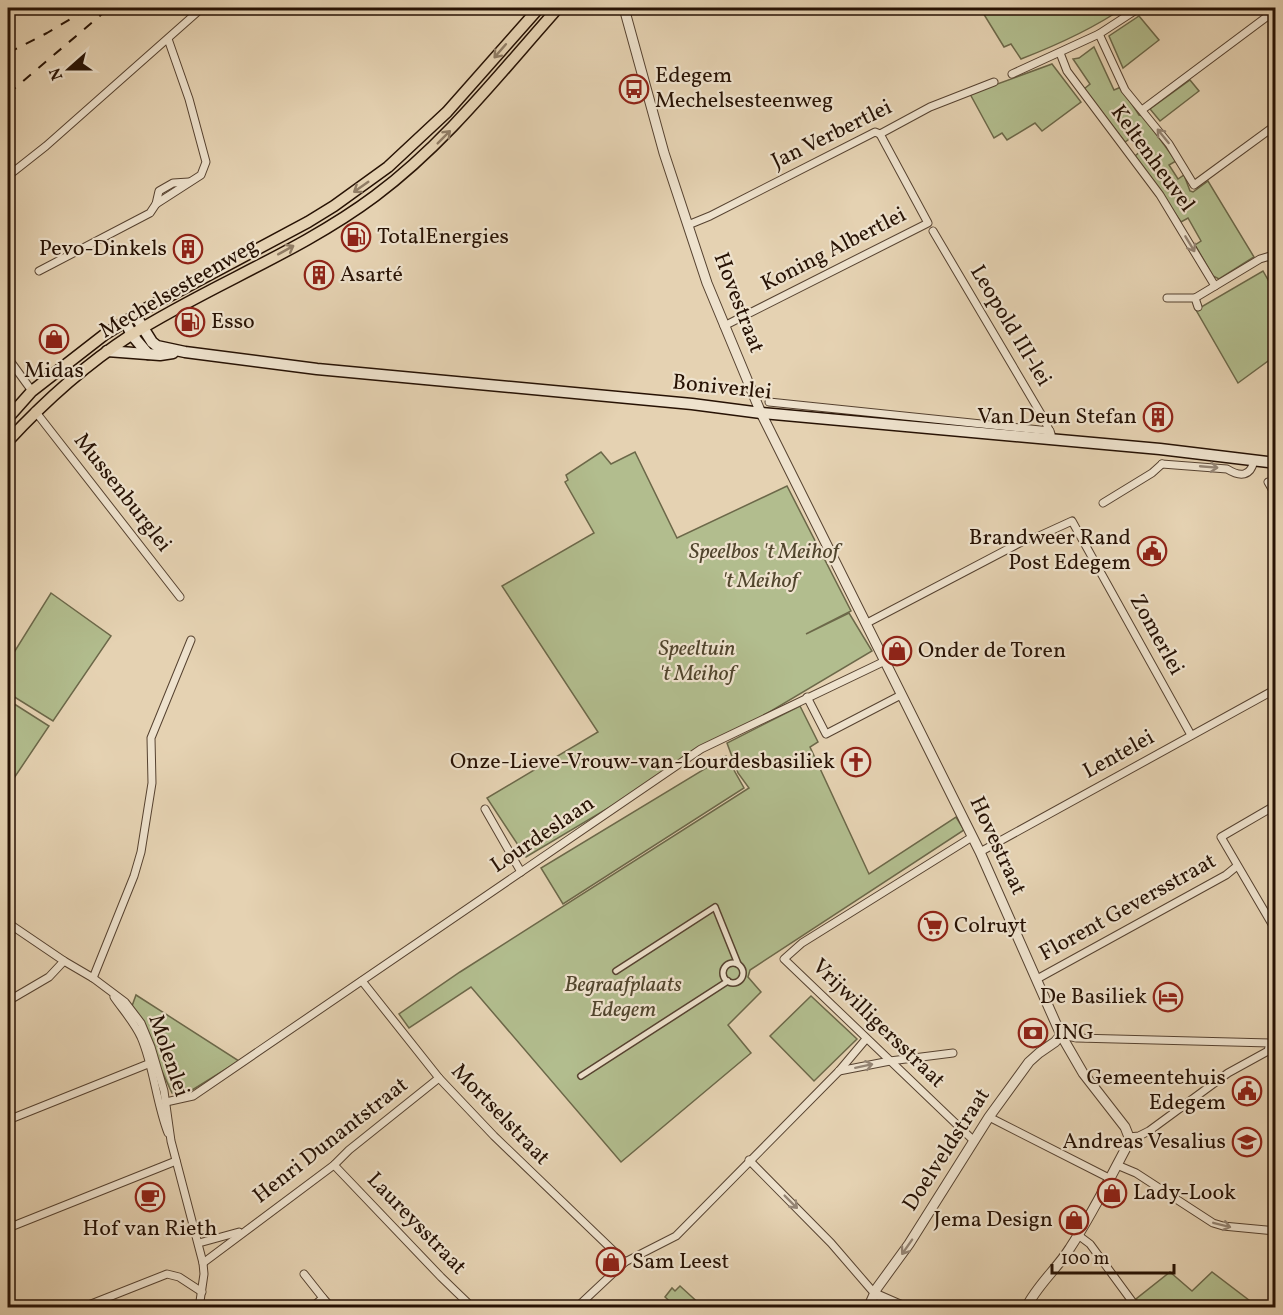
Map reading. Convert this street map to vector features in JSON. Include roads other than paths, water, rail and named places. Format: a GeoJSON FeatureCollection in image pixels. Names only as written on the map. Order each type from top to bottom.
{"type":"FeatureCollection","features":[{"type":"Feature","properties":{"kind":"main road","name":"Mechelsesteenweg"},"geometry":{"type":"LineString","coordinates":[[8,418],[32,391],[104,334],[308,222],[370,181],[406,152],[447,112],[539,8]]}},
{"type":"Feature","properties":{"kind":"main road","name":"Mechelsesteenweg"},"geometry":{"type":"LineString","coordinates":[[8,441],[35,411],[107,351],[143,328],[333,224],[375,196],[409,169],[450,130],[558,8]]}},
{"type":"Feature","properties":{"kind":"main road","name":"Boniverlei"},"geometry":{"type":"LineString","coordinates":[[135,315],[157,346],[185,352],[317,369],[692,404],[761,413],[1051,435],[1275,463]]}},
{"type":"Feature","properties":{"kind":"main road"},"geometry":{"type":"LineString","coordinates":[[125,321],[132,335],[148,354]]}},
{"type":"Feature","properties":{"kind":"main road","name":"Boniverlei"},"geometry":{"type":"LineString","coordinates":[[107,351],[148,354],[185,352]]}},
{"type":"Feature","properties":{"kind":"street"},"geometry":{"type":"LineString","coordinates":[[8,176],[46,146],[202,8]]}},
{"type":"Feature","properties":{"kind":"street","name":"Hovestraat"},"geometry":{"type":"LineString","coordinates":[[624,8],[664,153],[707,284],[761,413],[980,852],[1061,1035],[1083,1073],[1125,1128],[1129,1137]]}},
{"type":"Feature","properties":{"kind":"street"},"geometry":{"type":"LineString","coordinates":[[1012,74],[1100,34],[1139,8]]}},
{"type":"Feature","properties":{"kind":"street"},"geometry":{"type":"LineString","coordinates":[[1142,110],[1275,10]]}},
{"type":"Feature","properties":{"kind":"street","name":"Keltenheuvel"},"geometry":{"type":"LineString","coordinates":[[1100,34],[1125,90],[1169,144],[1194,185],[1275,125]]}},
{"type":"Feature","properties":{"kind":"street"},"geometry":{"type":"LineString","coordinates":[[39,271],[150,213],[156,204],[204,172],[206,162],[189,99],[168,39]]}},
{"type":"Feature","properties":{"kind":"street","name":"Keltenheuvel"},"geometry":{"type":"LineString","coordinates":[[1060,53],[1067,71],[1160,195],[1215,286]]}},
{"type":"Feature","properties":{"kind":"street","name":"Jan Verbertlei"},"geometry":{"type":"LineString","coordinates":[[688,225],[874,132],[880,134],[930,107],[994,82]]}},
{"type":"Feature","properties":{"kind":"street","name":"Koning Albertlei"},"geometry":{"type":"LineString","coordinates":[[724,326],[928,223],[880,134]]}},
{"type":"Feature","properties":{"kind":"street","name":"Leopold III-lei"},"geometry":{"type":"LineString","coordinates":[[933,231],[1051,435]]}},
{"type":"Feature","properties":{"kind":"street"},"geometry":{"type":"LineString","coordinates":[[1167,298],[1195,298],[1260,259],[1270,256],[1275,249]]}},
{"type":"Feature","properties":{"kind":"street"},"geometry":{"type":"LineString","coordinates":[[1270,256],[1275,269]]}},
{"type":"Feature","properties":{"kind":"street"},"geometry":{"type":"LineString","coordinates":[[1195,298],[1198,307]]}},
{"type":"Feature","properties":{"kind":"street"},"geometry":{"type":"LineString","coordinates":[[8,358],[32,391]]}},
{"type":"Feature","properties":{"kind":"street","name":"Boniverlei"},"geometry":{"type":"LineString","coordinates":[[769,402],[1051,435]]}},
{"type":"Feature","properties":{"kind":"street","name":"Mussenburglei"},"geometry":{"type":"LineString","coordinates":[[35,411],[180,597]]}},
{"type":"Feature","properties":{"kind":"street"},"geometry":{"type":"LineString","coordinates":[[1160,449],[1162,464]]}},
{"type":"Feature","properties":{"kind":"street"},"geometry":{"type":"LineString","coordinates":[[1103,504],[1152,473],[1162,464],[1227,469],[1243,474],[1252,469],[1254,460]]}},
{"type":"Feature","properties":{"kind":"street"},"geometry":{"type":"LineString","coordinates":[[1268,482],[1275,496]]}},
{"type":"Feature","properties":{"kind":"street","name":"Zomerlei"},"geometry":{"type":"LineString","coordinates":[[867,623],[1030,537],[1036,537],[1072,521],[1191,735]]}},
{"type":"Feature","properties":{"kind":"street"},"geometry":{"type":"LineString","coordinates":[[93,978],[134,876],[141,852],[152,783],[151,738],[190,640]]}},
{"type":"Feature","properties":{"kind":"street","name":"Lourdeslaan"},"geometry":{"type":"LineString","coordinates":[[166,1102],[193,1096],[701,749],[885,661]]}},
{"type":"Feature","properties":{"kind":"street","name":"Lentelei"},"geometry":{"type":"LineString","coordinates":[[980,852],[1275,689]]}},
{"type":"Feature","properties":{"kind":"street"},"geometry":{"type":"LineString","coordinates":[[807,697],[826,734],[901,694]]}},
{"type":"Feature","properties":{"kind":"street"},"geometry":{"type":"LineString","coordinates":[[1275,805],[1221,837],[1275,931]]}},
{"type":"Feature","properties":{"kind":"street"},"geometry":{"type":"LineString","coordinates":[[485,809],[522,872]]}},
{"type":"Feature","properties":{"kind":"street","name":"Vrijwilligersstraat"},"geometry":{"type":"LineString","coordinates":[[972,837],[802,943],[784,959],[974,1140]]}},
{"type":"Feature","properties":{"kind":"street","name":"Florent Geversstraat"},"geometry":{"type":"LineString","coordinates":[[1036,979],[1226,875],[1237,866]]}},
{"type":"Feature","properties":{"kind":"street"},"geometry":{"type":"LineString","coordinates":[[581,1076],[728,981],[737,982],[742,978],[742,969],[715,907],[616,971]]}},
{"type":"Feature","properties":{"kind":"street"},"geometry":{"type":"LineString","coordinates":[[8,923],[93,978],[111,993],[141,1037],[152,1063],[163,1120],[199,1243],[203,1263],[199,1308]]}},
{"type":"Feature","properties":{"kind":"street"},"geometry":{"type":"LineString","coordinates":[[8,1001],[49,977],[64,961]]}},
{"type":"Feature","properties":{"kind":"street"},"geometry":{"type":"LineString","coordinates":[[728,981],[724,976],[724,970],[728,965],[738,964]]}},
{"type":"Feature","properties":{"kind":"street","name":"Mortselstraat"},"geometry":{"type":"LineString","coordinates":[[362,981],[439,1078],[494,1136],[625,1262]]}},
{"type":"Feature","properties":{"kind":"street"},"geometry":{"type":"LineString","coordinates":[[1026,1308],[1043,1281],[1069,1250],[1127,1146],[1129,1137],[1139,1136],[1149,1131],[1228,1073],[1268,1051],[1273,1041],[1077,1038],[1061,1035]]}},
{"type":"Feature","properties":{"kind":"street","name":"Doelveldstraat"},"geometry":{"type":"LineString","coordinates":[[870,1308],[875,1294],[989,1116],[1029,1062],[1061,1035]]}},
{"type":"Feature","properties":{"kind":"street"},"geometry":{"type":"LineString","coordinates":[[576,1308],[625,1262],[676,1236],[839,1071],[866,1039]]}},
{"type":"Feature","properties":{"kind":"street"},"geometry":{"type":"LineString","coordinates":[[839,1071],[890,1060],[952,1053]]}},
{"type":"Feature","properties":{"kind":"street"},"geometry":{"type":"LineString","coordinates":[[8,1120],[152,1063]]}},
{"type":"Feature","properties":{"kind":"street","name":"Molenlei"},"geometry":{"type":"LineString","coordinates":[[152,1063],[166,1102],[171,1141]]}},
{"type":"Feature","properties":{"kind":"street","name":"Henri Dunantstraat"},"geometry":{"type":"LineString","coordinates":[[203,1263],[334,1165],[439,1078]]}},
{"type":"Feature","properties":{"kind":"street"},"geometry":{"type":"LineString","coordinates":[[989,1116],[1109,1178]]}},
{"type":"Feature","properties":{"kind":"street"},"geometry":{"type":"LineString","coordinates":[[749,1160],[831,1243],[875,1294],[905,1307]]}},
{"type":"Feature","properties":{"kind":"street"},"geometry":{"type":"LineString","coordinates":[[8,1228],[176,1161]]}},
{"type":"Feature","properties":{"kind":"street"},"geometry":{"type":"LineString","coordinates":[[1117,1164],[1136,1173],[1213,1223],[1275,1231]]}},
{"type":"Feature","properties":{"kind":"street","name":"Laureysstraat"},"geometry":{"type":"LineString","coordinates":[[334,1165],[473,1308]]}},
{"type":"Feature","properties":{"kind":"street","name":"Henri Dunantstraat"},"geometry":{"type":"LineString","coordinates":[[199,1243],[244,1231]]}},
{"type":"Feature","properties":{"kind":"street"},"geometry":{"type":"LineString","coordinates":[[1078,1235],[1090,1244],[1137,1308]]}},
{"type":"Feature","properties":{"kind":"street"},"geometry":{"type":"LineString","coordinates":[[81,1308],[168,1274],[179,1277],[202,1292]]}},
{"type":"Feature","properties":{"kind":"street"},"geometry":{"type":"LineString","coordinates":[[304,1274],[332,1308]]}},
{"type":"Feature","properties":{"kind":"street"},"geometry":{"type":"LineString","coordinates":[[311,1308],[323,1298]]}},
{"type":"Feature","properties":{"kind":"railway"},"geometry":{"type":"LineString","coordinates":[[8,53],[89,8]]}},
{"type":"Feature","properties":{"kind":"railway"},"geometry":{"type":"LineString","coordinates":[[8,94],[109,8]]}},
{"type":"Feature","properties":{"kind":"place","name":"Edegem Mechelsesteenweg"},"geometry":{"type":"Point","coordinates":[634,89]}},
{"type":"Feature","properties":{"kind":"place","name":"TotalEnergies"},"geometry":{"type":"Point","coordinates":[356,237]}},
{"type":"Feature","properties":{"kind":"place","name":"Pevo-Dinkels"},"geometry":{"type":"Point","coordinates":[188,249]}},
{"type":"Feature","properties":{"kind":"place","name":"Asarté"},"geometry":{"type":"Point","coordinates":[319,275]}},
{"type":"Feature","properties":{"kind":"place","name":"Esso"},"geometry":{"type":"Point","coordinates":[190,322]}},
{"type":"Feature","properties":{"kind":"place","name":"Midas"},"geometry":{"type":"Point","coordinates":[54,339]}},
{"type":"Feature","properties":{"kind":"place","name":"Van Deun Stefan"},"geometry":{"type":"Point","coordinates":[1158,417]}},
{"type":"Feature","properties":{"kind":"place","name":"Brandweer Rand Post Edegem"},"geometry":{"type":"Point","coordinates":[1152,551]}},
{"type":"Feature","properties":{"kind":"place","name":"Onder de Toren"},"geometry":{"type":"Point","coordinates":[897,651]}},
{"type":"Feature","properties":{"kind":"place","name":"Onze-Lieve-Vrouw-van-Lourdesbasiliek"},"geometry":{"type":"Point","coordinates":[856,762]}},
{"type":"Feature","properties":{"kind":"place","name":"Colruyt"},"geometry":{"type":"Point","coordinates":[933,926]}},
{"type":"Feature","properties":{"kind":"place","name":"De Basiliek"},"geometry":{"type":"Point","coordinates":[1168,997]}},
{"type":"Feature","properties":{"kind":"place","name":"ING"},"geometry":{"type":"Point","coordinates":[1033,1033]}},
{"type":"Feature","properties":{"kind":"place","name":"Gemeentehuis Edegem"},"geometry":{"type":"Point","coordinates":[1247,1091]}},
{"type":"Feature","properties":{"kind":"place","name":"Andreas Vesalius"},"geometry":{"type":"Point","coordinates":[1247,1142]}},
{"type":"Feature","properties":{"kind":"place","name":"Lady-Look"},"geometry":{"type":"Point","coordinates":[1112,1193]}},
{"type":"Feature","properties":{"kind":"place","name":"Hof van Rieth"},"geometry":{"type":"Point","coordinates":[150,1197]}},
{"type":"Feature","properties":{"kind":"place","name":"Jema Design"},"geometry":{"type":"Point","coordinates":[1074,1220]}},
{"type":"Feature","properties":{"kind":"place","name":"Sam Leest"},"geometry":{"type":"Point","coordinates":[611,1262]}},
{"type":"Feature","properties":{"kind":"park label","name":"Speelbos 't Meihof"},"geometry":{"type":"Point","coordinates":[764,552]}},
{"type":"Feature","properties":{"kind":"park label","name":"'t Meihof"},"geometry":{"type":"Point","coordinates":[760,581]}},
{"type":"Feature","properties":{"kind":"park label","name":"Speeltuin 't Meihof"},"geometry":{"type":"Point","coordinates":[697,662]}},
{"type":"Feature","properties":{"kind":"park label","name":"Begraafplaats Edegem"},"geometry":{"type":"Point","coordinates":[623,998]}}]}
